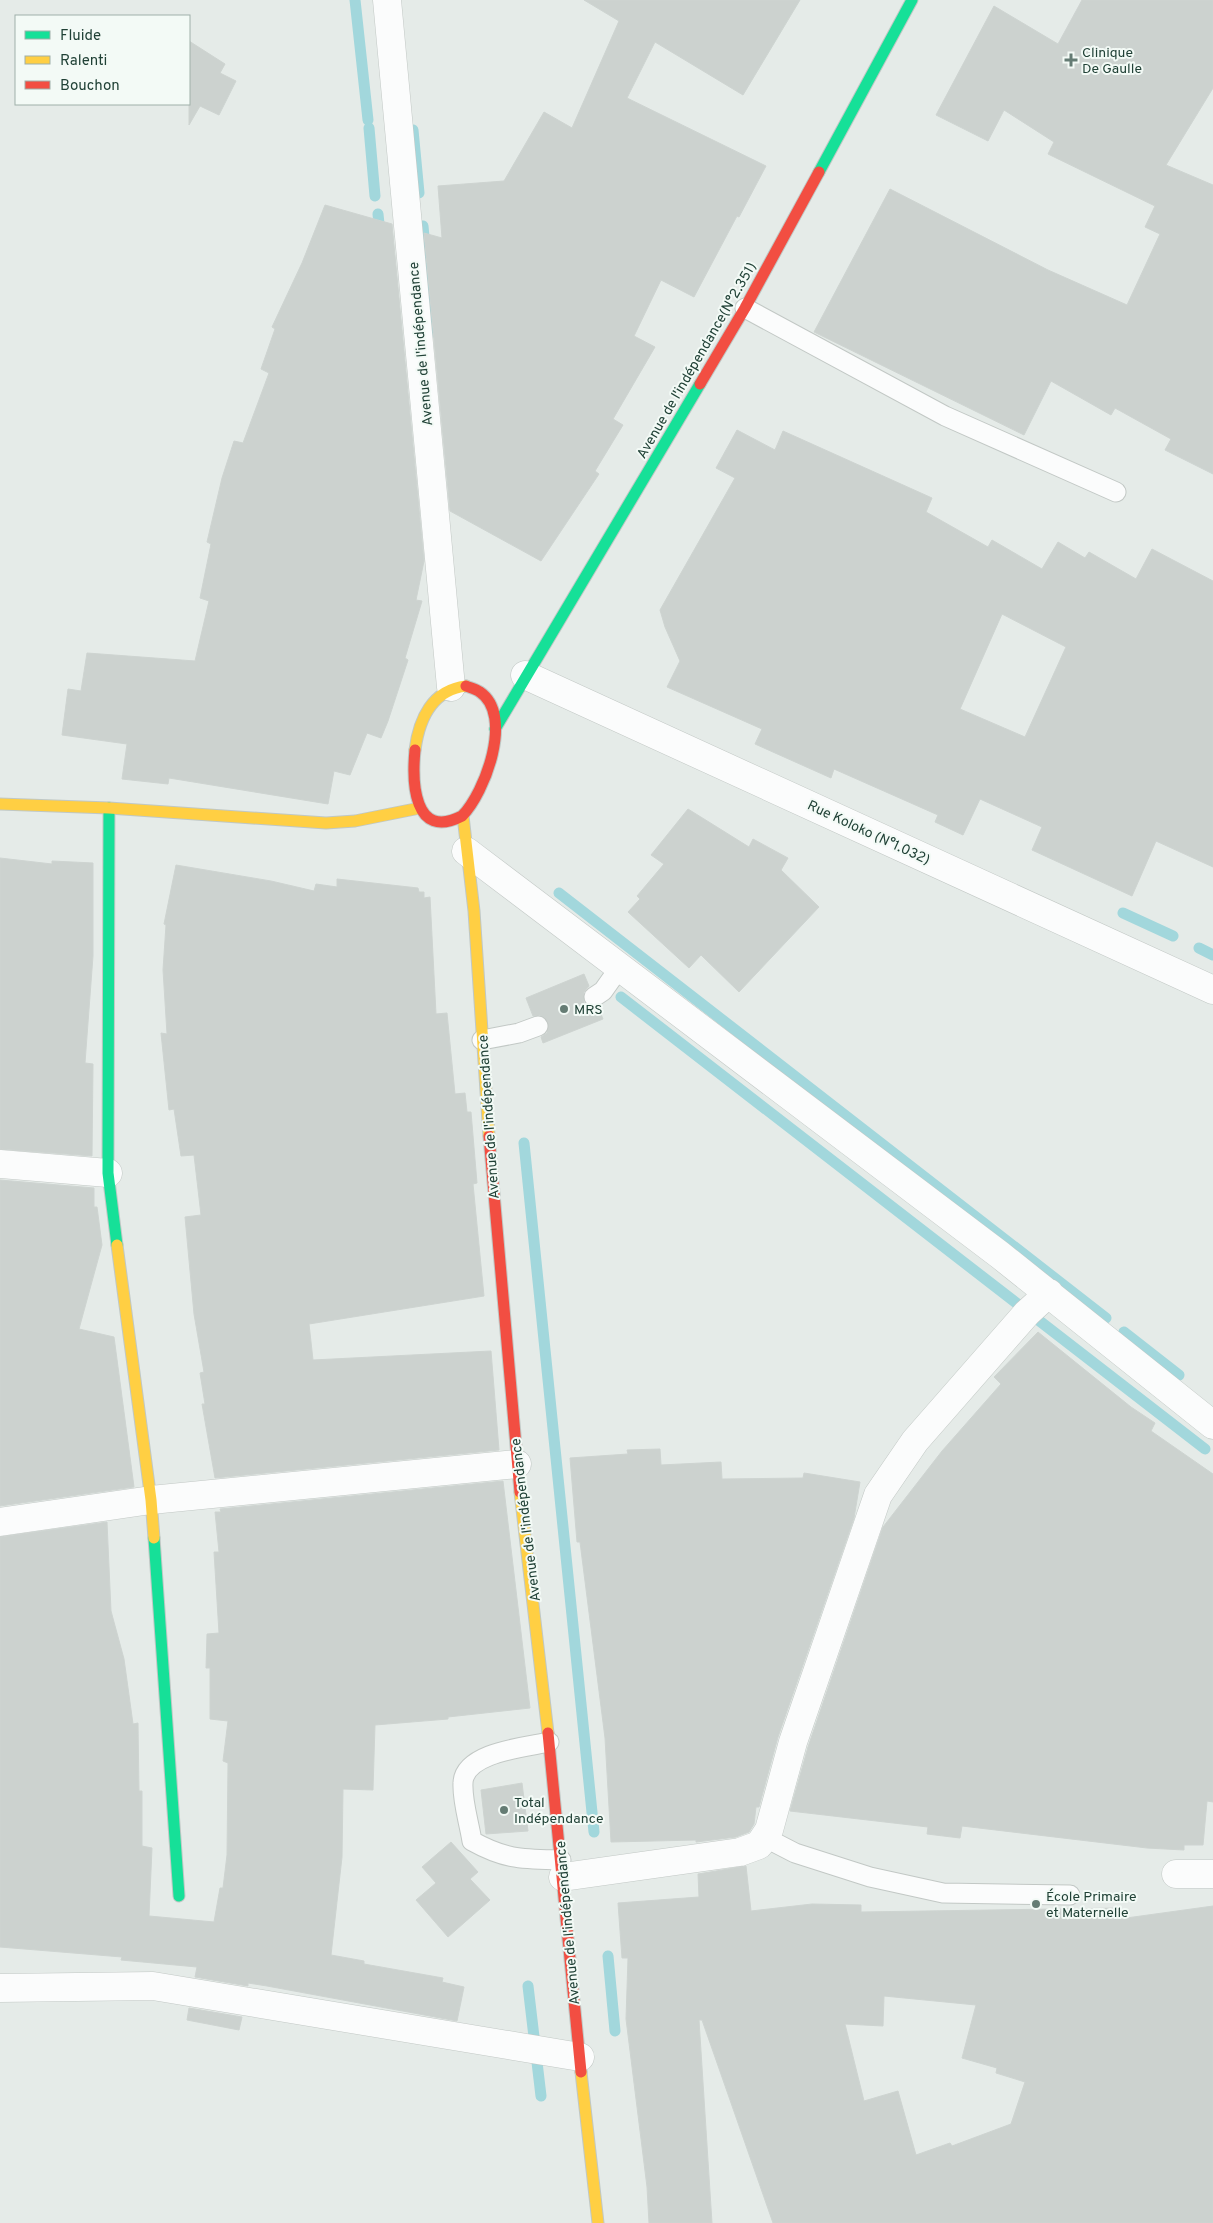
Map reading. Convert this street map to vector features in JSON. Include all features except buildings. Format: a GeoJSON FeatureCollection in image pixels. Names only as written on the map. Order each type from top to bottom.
{"type":"FeatureCollection","features":[{"type":"Feature","properties":{"kind":"main road","name":"Avenue de l'indépendance(N°2.351)"},"geometry":{"type":"LineString","coordinates":[[495,729],[745,308],[912,0]]}},
{"type":"Feature","properties":{"kind":"main road"},"geometry":{"type":"LineString","coordinates":[[466,686],[482,693],[492,708],[495,729],[494,748],[490,766],[479,791],[463,816],[445,821],[430,820],[420,808],[412,776],[421,724],[436,698],[452,687],[466,686]]}},
{"type":"Feature","properties":{"kind":"main road"},"geometry":{"type":"LineString","coordinates":[[0,804],[108,808],[326,823],[355,820],[420,808]]}},
{"type":"Feature","properties":{"kind":"main road"},"geometry":{"type":"LineString","coordinates":[[108,808],[108,1173],[151,1500],[179,1896]]}},
{"type":"Feature","properties":{"kind":"main road","name":"Avenue de l'indépendance"},"geometry":{"type":"LineString","coordinates":[[463,816],[474,911],[482,1040],[517,1464],[549,1742],[562,1868],[568,1953],[598,2223]]}},
{"type":"Feature","properties":{"kind":"street","name":"Avenue de l'indépendance"},"geometry":{"type":"LineString","coordinates":[[387,0],[452,687]]}},
{"type":"Feature","properties":{"kind":"street","name":"Rue Koloko (N°1.032)"},"geometry":{"type":"LineString","coordinates":[[526,675],[1213,990]]}},
{"type":"Feature","properties":{"kind":"street"},"geometry":{"type":"LineString","coordinates":[[466,851],[1049,1293],[1213,1425]]}},
{"type":"Feature","properties":{"kind":"street"},"geometry":{"type":"LineString","coordinates":[[0,1164],[108,1173]]}},
{"type":"Feature","properties":{"kind":"street"},"geometry":{"type":"LineString","coordinates":[[562,1868],[740,1852],[759,1845],[769,1830],[793,1742],[878,1495],[914,1441],[1027,1313],[1049,1293]]}},
{"type":"Feature","properties":{"kind":"street"},"geometry":{"type":"LineString","coordinates":[[0,1522],[151,1500],[517,1464]]}},
{"type":"Feature","properties":{"kind":"street"},"geometry":{"type":"LineString","coordinates":[[1176,1874],[1213,1874]]}},
{"type":"Feature","properties":{"kind":"street"},"geometry":{"type":"LineString","coordinates":[[0,1988],[153,1986],[580,2057]]}},
{"type":"Feature","properties":{"kind":"lane"},"geometry":{"type":"LineString","coordinates":[[745,308],[945,416],[1116,492]]}},
{"type":"Feature","properties":{"kind":"lane"},"geometry":{"type":"LineString","coordinates":[[594,997],[603,991],[620,967]]}},
{"type":"Feature","properties":{"kind":"lane"},"geometry":{"type":"LineString","coordinates":[[482,1040],[519,1033],[538,1026]]}},
{"type":"Feature","properties":{"kind":"lane"},"geometry":{"type":"LineString","coordinates":[[549,1742],[485,1756],[472,1764],[462,1781],[472,1841],[494,1853],[518,1860],[562,1868]]}},
{"type":"Feature","properties":{"kind":"lane"},"geometry":{"type":"LineString","coordinates":[[764,1837],[794,1853],[870,1877],[943,1892],[1070,1894]]}},
{"type":"Feature","properties":{"kind":"waterway"},"geometry":{"type":"LineString","coordinates":[[355,0],[368,120]]}},
{"type":"Feature","properties":{"kind":"waterway"},"geometry":{"type":"LineString","coordinates":[[369,128],[375,196]]}},
{"type":"Feature","properties":{"kind":"waterway"},"geometry":{"type":"LineString","coordinates":[[413,130],[419,193]]}},
{"type":"Feature","properties":{"kind":"waterway"},"geometry":{"type":"LineString","coordinates":[[378,214],[380,234]]}},
{"type":"Feature","properties":{"kind":"waterway"},"geometry":{"type":"LineString","coordinates":[[423,226],[433,332]]}},
{"type":"Feature","properties":{"kind":"waterway"},"geometry":{"type":"LineString","coordinates":[[559,893],[1106,1318]]}},
{"type":"Feature","properties":{"kind":"waterway"},"geometry":{"type":"LineString","coordinates":[[1123,913],[1173,936]]}},
{"type":"Feature","properties":{"kind":"waterway"},"geometry":{"type":"LineString","coordinates":[[1199,948],[1213,955]]}},
{"type":"Feature","properties":{"kind":"waterway"},"geometry":{"type":"LineString","coordinates":[[621,997],[1205,1449]]}},
{"type":"Feature","properties":{"kind":"waterway"},"geometry":{"type":"LineString","coordinates":[[524,1143],[594,1832]]}},
{"type":"Feature","properties":{"kind":"waterway"},"geometry":{"type":"LineString","coordinates":[[1124,1332],[1179,1375]]}},
{"type":"Feature","properties":{"kind":"waterway"},"geometry":{"type":"LineString","coordinates":[[608,1956],[615,2031]]}},
{"type":"Feature","properties":{"kind":"waterway"},"geometry":{"type":"LineString","coordinates":[[528,1986],[541,2096]]}},
{"type":"Feature","properties":{"kind":"traffic: fast"},"geometry":{"type":"LineString","coordinates":[[819,172],[912,0]]}},
{"type":"Feature","properties":{"kind":"traffic: fast"},"geometry":{"type":"LineString","coordinates":[[495,729],[700,384]]}},
{"type":"Feature","properties":{"kind":"traffic: fast"},"geometry":{"type":"LineString","coordinates":[[109,808],[108,1173],[117,1245]]}},
{"type":"Feature","properties":{"kind":"traffic: fast"},"geometry":{"type":"LineString","coordinates":[[154,1538],[179,1896]]}},
{"type":"Feature","properties":{"kind":"traffic: slow"},"geometry":{"type":"LineString","coordinates":[[415,750],[420,727],[429,708],[444,693],[466,686]]}},
{"type":"Feature","properties":{"kind":"traffic: slow"},"geometry":{"type":"LineString","coordinates":[[0,804],[109,808],[326,823],[355,821],[420,808]]}},
{"type":"Feature","properties":{"kind":"traffic: slow"},"geometry":{"type":"LineString","coordinates":[[463,816],[474,911],[489,1136]]}},
{"type":"Feature","properties":{"kind":"traffic: slow"},"geometry":{"type":"LineString","coordinates":[[117,1245],[151,1500],[154,1538]]}},
{"type":"Feature","properties":{"kind":"traffic: slow"},"geometry":{"type":"LineString","coordinates":[[520,1492],[548,1733]]}},
{"type":"Feature","properties":{"kind":"traffic: slow"},"geometry":{"type":"LineString","coordinates":[[581,2072],[598,2223]]}},
{"type":"Feature","properties":{"kind":"traffic: jam"},"geometry":{"type":"LineString","coordinates":[[700,384],[745,308],[819,172]]}},
{"type":"Feature","properties":{"kind":"traffic: jam"},"geometry":{"type":"LineString","coordinates":[[415,750],[414,777],[416,791],[419,804],[425,814],[434,821],[446,822],[462,816],[471,805],[487,773],[495,735],[495,718],[490,703],[480,692],[466,686]]}},
{"type":"Feature","properties":{"kind":"traffic: jam"},"geometry":{"type":"LineString","coordinates":[[489,1136],[520,1492]]}},
{"type":"Feature","properties":{"kind":"traffic: jam"},"geometry":{"type":"LineString","coordinates":[[548,1733],[581,2072]]}},
{"type":"Feature","properties":{"kind":"place","name":"Clinique De Gaulle"},"geometry":{"type":"Point","coordinates":[1071,60]}},
{"type":"Feature","properties":{"kind":"place","name":"MRS"},"geometry":{"type":"Point","coordinates":[564,1009]}},
{"type":"Feature","properties":{"kind":"place","name":"Total Indépendance"},"geometry":{"type":"Point","coordinates":[504,1810]}},
{"type":"Feature","properties":{"kind":"place","name":"École Primaire et Maternelle"},"geometry":{"type":"Point","coordinates":[1036,1904]}}]}
